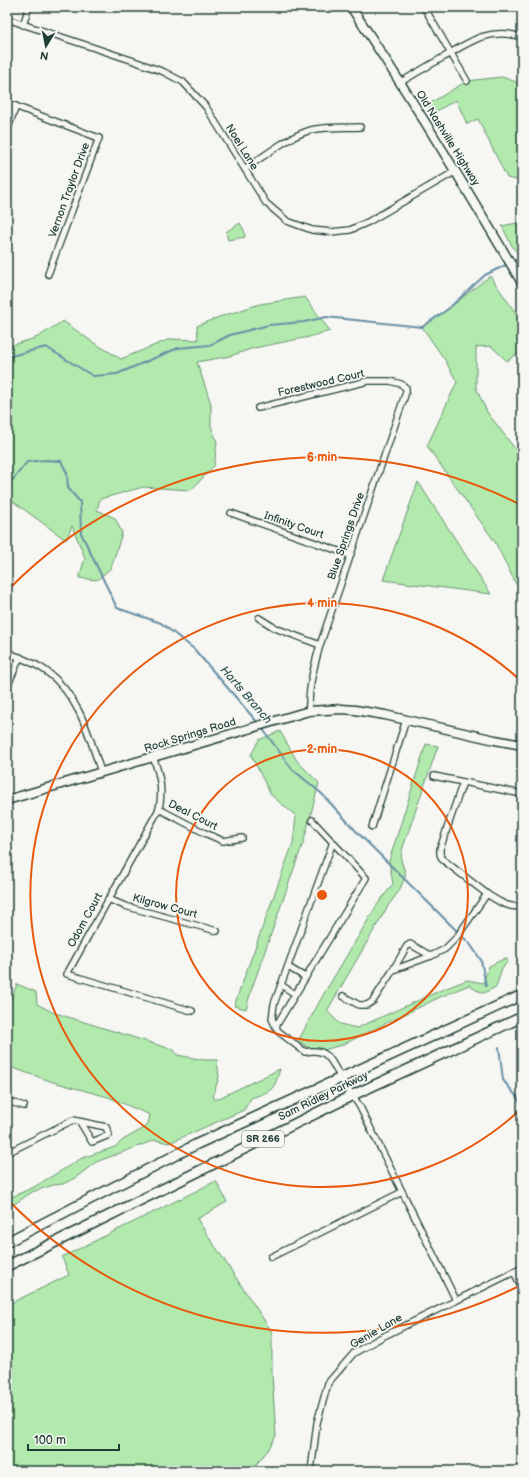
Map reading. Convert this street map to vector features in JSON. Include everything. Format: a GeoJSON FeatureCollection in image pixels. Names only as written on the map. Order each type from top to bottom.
{"type":"FeatureCollection","features":[{"type":"Feature","properties":{"kind":"main road","name":"Sam Ridley Parkway"},"geometry":{"type":"LineString","coordinates":[[7,1242],[196,1144],[522,995]]}},
{"type":"Feature","properties":{"kind":"main road","name":"Sam Ridley Parkway"},"geometry":{"type":"LineString","coordinates":[[7,1266],[353,1095],[521,1017]]}},
{"type":"Feature","properties":{"kind":"street"},"geometry":{"type":"LineString","coordinates":[[23,25],[29,7]]}},
{"type":"Feature","properties":{"kind":"street","name":"Old Nashville Highway"},"geometry":{"type":"LineString","coordinates":[[351,7],[401,82],[456,171],[522,283]]}},
{"type":"Feature","properties":{"kind":"street"},"geometry":{"type":"LineString","coordinates":[[424,7],[467,80]]}},
{"type":"Feature","properties":{"kind":"street","name":"Noel Lane"},"geometry":{"type":"LineString","coordinates":[[7,19],[134,61],[164,72],[183,82],[206,107],[266,203],[286,221],[312,230],[331,232],[350,230],[368,222],[456,171]]}},
{"type":"Feature","properties":{"kind":"street"},"geometry":{"type":"LineString","coordinates":[[401,82],[474,39],[494,34],[512,34],[522,37]]}},
{"type":"Feature","properties":{"kind":"street","name":"Vernon Traylor Drive"},"geometry":{"type":"LineString","coordinates":[[7,103],[99,138],[48,274]]}},
{"type":"Feature","properties":{"kind":"street"},"geometry":{"type":"LineString","coordinates":[[7,131],[16,106]]}},
{"type":"Feature","properties":{"kind":"street"},"geometry":{"type":"LineString","coordinates":[[245,169],[285,143],[306,132],[329,128],[360,127]]}},
{"type":"Feature","properties":{"kind":"street","name":"Forestwood Court"},"geometry":{"type":"LineString","coordinates":[[258,408],[368,381],[390,381],[401,384],[406,388],[406,392]]}},
{"type":"Feature","properties":{"kind":"street","name":"Blue Springs Drive"},"geometry":{"type":"LineString","coordinates":[[309,710],[308,694],[310,680],[320,644],[406,392]]}},
{"type":"Feature","properties":{"kind":"street","name":"Infinity Court"},"geometry":{"type":"LineString","coordinates":[[231,513],[350,555]]}},
{"type":"Feature","properties":{"kind":"street"},"geometry":{"type":"LineString","coordinates":[[259,618],[275,628],[320,644]]}},
{"type":"Feature","properties":{"kind":"street"},"geometry":{"type":"LineString","coordinates":[[7,652],[35,664],[47,672],[68,692],[81,713],[101,772]]}},
{"type":"Feature","properties":{"kind":"street"},"geometry":{"type":"LineString","coordinates":[[7,687],[20,657]]}},
{"type":"Feature","properties":{"kind":"street","name":"Rock Springs Road"},"geometry":{"type":"LineString","coordinates":[[7,800],[309,710],[346,709],[384,715],[522,745]]}},
{"type":"Feature","properties":{"kind":"street"},"geometry":{"type":"LineString","coordinates":[[372,827],[406,720]]}},
{"type":"Feature","properties":{"kind":"street","name":"Odom Court"},"geometry":{"type":"LineString","coordinates":[[153,757],[160,775],[162,788],[159,809],[67,974],[192,1011]]}},
{"type":"Feature","properties":{"kind":"street"},"geometry":{"type":"LineString","coordinates":[[434,776],[522,794]]}},
{"type":"Feature","properties":{"kind":"street"},"geometry":{"type":"LineString","coordinates":[[463,782],[440,849],[442,859],[502,904],[512,907],[522,906]]}},
{"type":"Feature","properties":{"kind":"street","name":"Deal Court"},"geometry":{"type":"LineString","coordinates":[[159,809],[223,841],[242,838]]}},
{"type":"Feature","properties":{"kind":"street"},"geometry":{"type":"LineString","coordinates":[[276,1026],[366,878],[312,820]]}},
{"type":"Feature","properties":{"kind":"street"},"geometry":{"type":"LineString","coordinates":[[333,842],[274,1004],[272,1018],[278,1032],[305,1052],[314,1050],[325,1054],[332,1062],[340,1078],[353,1095],[456,1300]]}},
{"type":"Feature","properties":{"kind":"street"},"geometry":{"type":"LineString","coordinates":[[393,970],[431,956],[445,949],[456,938],[487,894]]}},
{"type":"Feature","properties":{"kind":"street","name":"Kilgrow Court"},"geometry":{"type":"LineString","coordinates":[[108,899],[125,906],[217,931]]}},
{"type":"Feature","properties":{"kind":"street"},"geometry":{"type":"LineString","coordinates":[[343,996],[359,1005],[367,1005],[373,1001],[407,946],[410,944],[431,956]]}},
{"type":"Feature","properties":{"kind":"street"},"geometry":{"type":"LineString","coordinates":[[288,967],[305,977]]}},
{"type":"Feature","properties":{"kind":"street"},"geometry":{"type":"LineString","coordinates":[[281,986],[295,994]]}},
{"type":"Feature","properties":{"kind":"street"},"geometry":{"type":"LineString","coordinates":[[7,1101],[24,1106]]}},
{"type":"Feature","properties":{"kind":"street"},"geometry":{"type":"LineString","coordinates":[[7,1153],[73,1120],[106,1127],[109,1135],[92,1142],[80,1122]]}},
{"type":"Feature","properties":{"kind":"street"},"geometry":{"type":"LineString","coordinates":[[271,1257],[402,1192]]}},
{"type":"Feature","properties":{"kind":"street","name":"Genie Lane"},"geometry":{"type":"LineString","coordinates":[[311,1471],[317,1423],[328,1383],[354,1354],[380,1338],[522,1268]]}},
{"type":"Feature","properties":{"kind":"street"},"geometry":{"type":"LineString","coordinates":[[514,1272],[522,1288]]}},
{"type":"Feature","properties":{"kind":"green space"},"geometry":{"type":"Polygon","coordinates":[[[502,77],[522,84],[522,181],[507,178],[478,119],[467,124],[456,100],[433,113],[429,107],[432,102],[467,81],[502,77]]]}},
{"type":"Feature","properties":{"kind":"green space"},"geometry":{"type":"Polygon","coordinates":[[[522,222],[522,255],[515,250],[510,243],[502,226],[522,222]]]}},
{"type":"Feature","properties":{"kind":"green space"},"geometry":{"type":"Polygon","coordinates":[[[240,223],[244,230],[245,237],[228,240],[226,232],[240,223]]]}},
{"type":"Feature","properties":{"kind":"green space"},"geometry":{"type":"Polygon","coordinates":[[[490,276],[522,322],[522,350],[507,361],[491,346],[476,347],[476,388],[487,412],[522,458],[522,596],[495,542],[427,446],[457,382],[445,360],[422,327],[490,276]]]}},
{"type":"Feature","properties":{"kind":"green space"},"geometry":{"type":"Polygon","coordinates":[[[305,297],[330,331],[309,337],[254,348],[230,356],[197,362],[211,404],[211,426],[217,442],[214,466],[191,490],[143,487],[100,499],[97,510],[115,518],[122,533],[111,568],[97,580],[79,578],[85,558],[72,526],[66,540],[7,497],[7,347],[38,337],[63,321],[91,341],[121,359],[170,339],[198,340],[197,326],[219,317],[260,304],[305,297]]]}},
{"type":"Feature","properties":{"kind":"green space"},"geometry":{"type":"Polygon","coordinates":[[[418,482],[491,594],[383,580],[418,482]]]}},
{"type":"Feature","properties":{"kind":"green space"},"geometry":{"type":"Polygon","coordinates":[[[280,731],[297,761],[319,783],[304,840],[246,1009],[234,1006],[293,843],[296,816],[271,795],[251,755],[259,740],[280,731]]]}},
{"type":"Feature","properties":{"kind":"green space"},"geometry":{"type":"Polygon","coordinates":[[[426,744],[438,746],[402,850],[401,860],[406,875],[399,891],[388,906],[327,1011],[340,1024],[357,1028],[467,980],[483,983],[489,966],[506,958],[508,962],[502,968],[496,987],[484,993],[469,985],[438,998],[342,1045],[316,1052],[298,1041],[322,997],[377,905],[393,884],[389,861],[426,744]]]}},
{"type":"Feature","properties":{"kind":"green space"},"geometry":{"type":"Polygon","coordinates":[[[17,984],[36,992],[37,1004],[52,1012],[174,1050],[177,1055],[204,1060],[217,1060],[219,1077],[213,1095],[215,1100],[280,1069],[276,1082],[268,1092],[251,1098],[244,1110],[169,1143],[155,1140],[96,1162],[75,1178],[63,1184],[53,1185],[32,1192],[7,1209],[7,1199],[34,1187],[82,1158],[115,1147],[123,1140],[146,1127],[150,1115],[108,1097],[53,1082],[7,1066],[7,1010],[17,984]]]}},
{"type":"Feature","properties":{"kind":"green space"},"geometry":{"type":"Polygon","coordinates":[[[216,1181],[227,1202],[197,1219],[272,1332],[272,1375],[276,1436],[268,1450],[251,1471],[12,1471],[7,1469],[7,1305],[69,1275],[62,1257],[216,1181]]]}},
{"type":"Feature","properties":{"kind":"waterway"},"geometry":{"type":"LineString","coordinates":[[512,262],[522,257]]}},
{"type":"Feature","properties":{"kind":"waterway"},"geometry":{"type":"LineString","coordinates":[[7,357],[46,347],[93,376],[117,374],[178,348],[210,345],[230,335],[269,325],[304,322],[326,317],[422,327],[448,309],[485,275],[508,264]]}},
{"type":"Feature","properties":{"kind":"waterway","name":"Harts Branch"},"geometry":{"type":"LineString","coordinates":[[7,483],[11,482],[27,462],[46,460],[61,461],[67,473],[68,488],[80,502],[81,533],[117,608],[161,623],[194,649],[258,723]]}},
{"type":"Feature","properties":{"kind":"waterway","name":"Harts Branch"},"geometry":{"type":"LineString","coordinates":[[262,728],[292,769],[321,793],[356,831],[470,944],[481,960],[486,986]]}},
{"type":"Feature","properties":{"kind":"waterway","name":"Harts Branch"},"geometry":{"type":"LineString","coordinates":[[499,1047],[503,1080],[517,1097],[522,1107]]}}]}
